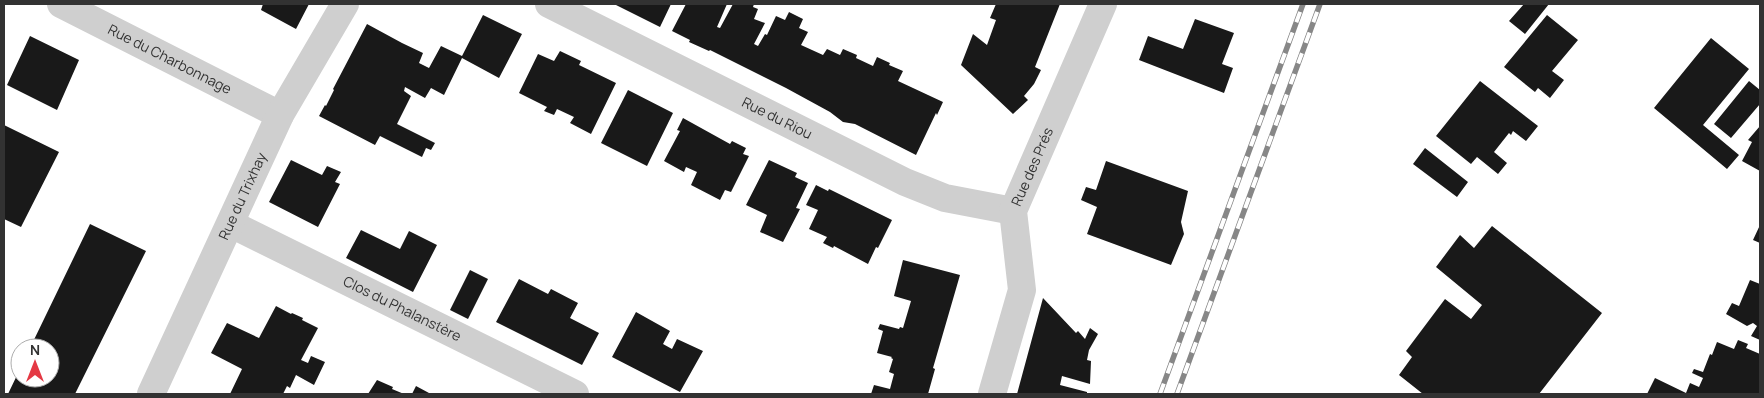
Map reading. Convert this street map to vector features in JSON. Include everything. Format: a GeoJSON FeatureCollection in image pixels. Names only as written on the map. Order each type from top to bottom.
{"type":"FeatureCollection","features":[{"type":"Feature","properties":{"kind":"street","name":"Rue du Charbonnage"},"geometry":{"type":"LineString","coordinates":[[61,4],[280,115]]}},
{"type":"Feature","properties":{"kind":"street","name":"Rue du Trixhay"},"geometry":{"type":"LineString","coordinates":[[151,394],[280,115],[345,4]]}},
{"type":"Feature","properties":{"kind":"street","name":"Rue du Riou"},"geometry":{"type":"LineString","coordinates":[[549,4],[905,182],[945,198],[1013,211]]}},
{"type":"Feature","properties":{"kind":"street","name":"Rue des Prés"},"geometry":{"type":"LineString","coordinates":[[992,394],[1022,290],[1013,211],[1103,4]]}},
{"type":"Feature","properties":{"kind":"street","name":"Clos du Phalanstère"},"geometry":{"type":"LineString","coordinates":[[231,224],[575,394]]}},
{"type":"Feature","properties":{"kind":"building"},"geometry":{"type":"Polygon","coordinates":[[[263,4],[309,4],[296,29],[261,10],[263,4]]]}},
{"type":"Feature","properties":{"kind":"building"},"geometry":{"type":"Polygon","coordinates":[[[614,4],[671,4],[660,27],[614,4]]]}},
{"type":"Feature","properties":{"kind":"building"},"geometry":{"type":"Polygon","coordinates":[[[686,4],[727,4],[717,27],[720,28],[733,4],[754,4],[753,7],[758,9],[754,19],[765,23],[754,44],[758,46],[765,34],[767,35],[776,16],[785,20],[789,12],[803,19],[799,28],[808,32],[801,45],[823,55],[827,49],[840,55],[843,49],[857,55],[856,58],[873,66],[877,57],[903,71],[898,81],[943,102],[916,155],[855,124],[843,122],[830,112],[786,88],[710,50],[689,42],[690,40],[672,31],[686,4]]]}},
{"type":"Feature","properties":{"kind":"building"},"geometry":{"type":"Polygon","coordinates":[[[996,4],[1060,4],[1035,67],[1041,70],[1034,84],[1024,96],[1028,100],[1013,114],[961,65],[973,34],[987,45],[996,20],[990,18],[996,4]]]}},
{"type":"Feature","properties":{"kind":"building"},"geometry":{"type":"Polygon","coordinates":[[[1524,4],[1549,4],[1525,34],[1509,21],[1524,4]]]}},
{"type":"Feature","properties":{"kind":"building"},"geometry":{"type":"Polygon","coordinates":[[[483,15],[522,34],[499,78],[462,58],[444,95],[431,88],[425,98],[405,87],[404,91],[411,96],[397,124],[435,143],[431,150],[426,148],[422,157],[380,136],[375,145],[319,116],[326,106],[367,24],[423,53],[419,63],[429,68],[441,46],[462,56],[483,15]]]}},
{"type":"Feature","properties":{"kind":"building"},"geometry":{"type":"Polygon","coordinates":[[[1547,15],[1578,40],[1552,71],[1564,80],[1550,98],[1538,88],[1535,92],[1504,67],[1547,15]]]}},
{"type":"Feature","properties":{"kind":"building"},"geometry":{"type":"Polygon","coordinates":[[[1195,19],[1234,33],[1222,64],[1233,68],[1224,93],[1139,60],[1148,36],[1183,49],[1195,19]]]}},
{"type":"Feature","properties":{"kind":"building"},"geometry":{"type":"Polygon","coordinates":[[[30,36],[79,60],[57,110],[7,85],[30,36]]]}},
{"type":"Feature","properties":{"kind":"building"},"geometry":{"type":"Polygon","coordinates":[[[1711,38],[1749,69],[1703,125],[1739,155],[1727,169],[1654,108],[1711,38]]]}},
{"type":"Feature","properties":{"kind":"building"},"geometry":{"type":"Polygon","coordinates":[[[560,51],[581,61],[579,65],[616,83],[591,134],[570,123],[574,117],[557,109],[554,115],[544,111],[547,107],[519,93],[538,54],[554,61],[560,51]]]}},
{"type":"Feature","properties":{"kind":"building"},"geometry":{"type":"Polygon","coordinates":[[[1480,81],[1538,126],[1526,141],[1513,131],[1511,135],[1509,133],[1494,152],[1507,163],[1498,174],[1477,157],[1471,164],[1436,136],[1480,81]]]}},
{"type":"Feature","properties":{"kind":"building"},"geometry":{"type":"Polygon","coordinates":[[[1749,81],[1760,90],[1760,104],[1731,138],[1714,124],[1749,81]]]}},
{"type":"Feature","properties":{"kind":"building"},"geometry":{"type":"Polygon","coordinates":[[[628,90],[673,113],[647,166],[601,143],[628,90]]]}},
{"type":"Feature","properties":{"kind":"building"},"geometry":{"type":"Polygon","coordinates":[[[683,118],[730,144],[732,141],[746,148],[743,154],[749,156],[731,192],[725,190],[720,200],[691,185],[697,172],[686,167],[684,172],[664,161],[680,131],[677,130],[683,118]]]}},
{"type":"Feature","properties":{"kind":"building"},"geometry":{"type":"Polygon","coordinates":[[[4,125],[59,152],[21,227],[4,219],[4,125]]]}},
{"type":"Feature","properties":{"kind":"building"},"geometry":{"type":"Polygon","coordinates":[[[1760,126],[1760,171],[1742,161],[1752,142],[1748,140],[1760,126]]]}},
{"type":"Feature","properties":{"kind":"building"},"geometry":{"type":"Polygon","coordinates":[[[1425,148],[1468,182],[1457,197],[1413,164],[1425,148]]]}},
{"type":"Feature","properties":{"kind":"building"},"geometry":{"type":"Polygon","coordinates":[[[291,160],[322,175],[327,166],[341,172],[335,182],[340,184],[318,227],[269,202],[291,160]]]}},
{"type":"Feature","properties":{"kind":"building"},"geometry":{"type":"Polygon","coordinates":[[[769,160],[797,173],[795,177],[808,183],[796,208],[800,209],[783,242],[760,232],[767,215],[746,205],[769,160]]]}},
{"type":"Feature","properties":{"kind":"building"},"geometry":{"type":"Polygon","coordinates":[[[1106,161],[1188,191],[1181,222],[1184,234],[1171,265],[1087,234],[1097,207],[1081,200],[1086,187],[1096,190],[1106,161]]]}},
{"type":"Feature","properties":{"kind":"building"},"geometry":{"type":"Polygon","coordinates":[[[816,185],[828,191],[829,189],[892,220],[868,264],[834,246],[833,248],[823,243],[827,237],[809,229],[818,210],[806,205],[816,185]]]}},
{"type":"Feature","properties":{"kind":"building"},"geometry":{"type":"Polygon","coordinates":[[[90,224],[146,251],[75,394],[8,394],[11,388],[60,388],[60,338],[35,338],[90,224]]]}},
{"type":"Feature","properties":{"kind":"building"},"geometry":{"type":"Polygon","coordinates":[[[1760,225],[1760,243],[1753,240],[1760,225]]]}},
{"type":"Feature","properties":{"kind":"building"},"geometry":{"type":"Polygon","coordinates":[[[1492,226],[1602,313],[1539,394],[1423,394],[1399,375],[1412,357],[1406,351],[1445,299],[1471,319],[1482,305],[1436,267],[1460,235],[1474,248],[1492,226]]]}},
{"type":"Feature","properties":{"kind":"building"},"geometry":{"type":"Polygon","coordinates":[[[361,230],[400,249],[409,231],[437,245],[413,292],[346,258],[361,230]]]}},
{"type":"Feature","properties":{"kind":"building"},"geometry":{"type":"Polygon","coordinates":[[[903,260],[960,275],[933,368],[935,369],[928,394],[871,394],[874,385],[890,389],[894,374],[889,372],[892,357],[877,353],[883,331],[878,329],[880,324],[899,329],[900,327],[903,328],[911,301],[894,296],[903,260]]]}},
{"type":"Feature","properties":{"kind":"building"},"geometry":{"type":"Polygon","coordinates":[[[470,270],[488,279],[468,319],[450,310],[470,270]]]}},
{"type":"Feature","properties":{"kind":"building"},"geometry":{"type":"Polygon","coordinates":[[[519,279],[548,294],[551,289],[578,303],[570,318],[599,333],[582,365],[496,322],[519,279]]]}},
{"type":"Feature","properties":{"kind":"building"},"geometry":{"type":"Polygon","coordinates":[[[1750,280],[1760,284],[1760,340],[1751,336],[1757,326],[1753,323],[1747,326],[1726,314],[1732,303],[1739,306],[1750,280]]]}},
{"type":"Feature","properties":{"kind":"building"},"geometry":{"type":"Polygon","coordinates":[[[1043,298],[1076,333],[1078,331],[1085,339],[1090,328],[1098,334],[1089,350],[1087,360],[1091,361],[1090,384],[1062,376],[1060,385],[1087,392],[1087,394],[1017,394],[1043,298]]]}},
{"type":"Feature","properties":{"kind":"building"},"geometry":{"type":"Polygon","coordinates":[[[276,306],[303,318],[302,320],[318,328],[301,360],[308,363],[311,356],[325,362],[314,385],[296,375],[290,388],[287,386],[283,394],[230,394],[242,369],[211,353],[227,323],[259,338],[276,306]]]}},
{"type":"Feature","properties":{"kind":"building"},"geometry":{"type":"Polygon","coordinates":[[[636,312],[670,331],[663,344],[672,349],[677,339],[703,351],[680,392],[612,357],[636,312]]]}},
{"type":"Feature","properties":{"kind":"building"},"geometry":{"type":"Polygon","coordinates":[[[1738,340],[1748,344],[1746,348],[1760,354],[1760,394],[1647,394],[1655,378],[1686,393],[1690,383],[1699,387],[1703,378],[1692,373],[1694,369],[1703,372],[1717,342],[1734,349],[1738,340]]]}},
{"type":"Feature","properties":{"kind":"building"},"geometry":{"type":"Polygon","coordinates":[[[377,380],[393,387],[392,389],[404,394],[368,394],[377,380]]]}},
{"type":"Feature","properties":{"kind":"building"},"geometry":{"type":"Polygon","coordinates":[[[416,386],[429,393],[412,394],[416,386]]]}},
{"type":"Feature","properties":{"kind":"railway"},"geometry":{"type":"LineString","coordinates":[[1160,394],[1303,4]]}},
{"type":"Feature","properties":{"kind":"railway"},"geometry":{"type":"LineString","coordinates":[[1177,394],[1320,4]]}}]}
